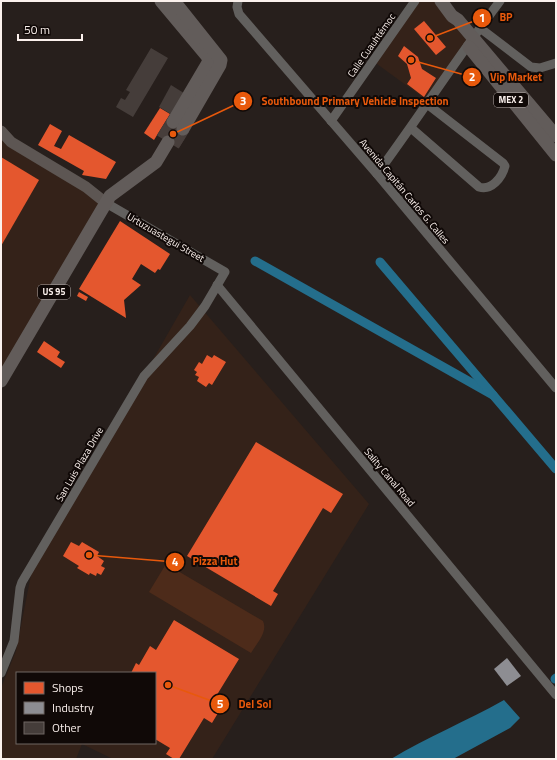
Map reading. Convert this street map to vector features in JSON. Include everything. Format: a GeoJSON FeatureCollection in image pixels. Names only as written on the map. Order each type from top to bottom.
{"type":"FeatureCollection","features":[{"type":"Feature","properties":{"kind":"highway"},"geometry":{"type":"LineString","coordinates":[[161,1],[207,56],[209,61],[178,125]]}},
{"type":"Feature","properties":{"kind":"highway"},"geometry":{"type":"LineString","coordinates":[[167,1],[215,60],[178,125]]}},
{"type":"Feature","properties":{"kind":"highway"},"geometry":{"type":"LineString","coordinates":[[174,1],[221,60],[220,65],[178,125]]}},
{"type":"Feature","properties":{"kind":"highway","name":"MEX 2"},"geometry":{"type":"LineString","coordinates":[[441,1],[452,16],[458,20],[473,37],[556,136]]}},
{"type":"Feature","properties":{"kind":"highway","name":"MEX 2"},"geometry":{"type":"LineString","coordinates":[[473,37],[556,155]]}},
{"type":"Feature","properties":{"kind":"highway","name":"US 95"},"geometry":{"type":"LineString","coordinates":[[1,381],[109,199],[156,162],[168,142]]}},
{"type":"Feature","properties":{"kind":"main road","name":"Urtuzuastegui Street"},"geometry":{"type":"LineString","coordinates":[[1,131],[11,142],[109,199]]}},
{"type":"Feature","properties":{"kind":"main road","name":"Urtuzuastegui Street"},"geometry":{"type":"LineString","coordinates":[[1,144],[83,192],[109,199]]}},
{"type":"Feature","properties":{"kind":"street","name":"Calle Cuauhtémoc"},"geometry":{"type":"LineString","coordinates":[[331,120],[415,1]]}},
{"type":"Feature","properties":{"kind":"street"},"geometry":{"type":"LineString","coordinates":[[377,174],[500,1]]}},
{"type":"Feature","properties":{"kind":"street","name":"Avenida Capitán Carlos G. Calles"},"geometry":{"type":"LineString","coordinates":[[237,4],[239,14],[377,174],[556,388]]}},
{"type":"Feature","properties":{"kind":"street"},"geometry":{"type":"LineString","coordinates":[[473,37],[531,67],[540,68],[556,63]]}},
{"type":"Feature","properties":{"kind":"street"},"geometry":{"type":"LineString","coordinates":[[411,128],[479,187],[485,189],[489,188],[502,176],[505,166],[503,163],[427,104]]}},
{"type":"Feature","properties":{"kind":"street","name":"Urtuzuastegui Street"},"geometry":{"type":"LineString","coordinates":[[109,199],[225,272],[217,285]]}},
{"type":"Feature","properties":{"kind":"street","name":"San Luis Plaza Drive"},"geometry":{"type":"LineString","coordinates":[[1,673],[14,642],[22,582],[144,376],[190,326],[217,285]]}},
{"type":"Feature","properties":{"kind":"street","name":"Sality Canal Road"},"geometry":{"type":"LineString","coordinates":[[217,285],[556,695]]}},
{"type":"Feature","properties":{"kind":"shaded area"},"geometry":{"type":"Polygon","coordinates":[[[415,1],[441,1],[470,40],[429,102],[373,61],[415,1]]]}},
{"type":"Feature","properties":{"kind":"shaded area"},"geometry":{"type":"Polygon","coordinates":[[[1,136],[107,200],[1,383],[1,136]]]}},
{"type":"Feature","properties":{"kind":"shaded area"},"geometry":{"type":"Polygon","coordinates":[[[190,295],[369,504],[212,759],[113,759],[82,744],[76,759],[1,759],[1,688],[16,651],[32,570],[190,295]]]}},
{"type":"Feature","properties":{"kind":"shaded area"},"geometry":{"type":"Polygon","coordinates":[[[166,564],[263,621],[263,633],[251,653],[149,592],[166,564]]]}},
{"type":"Feature","properties":{"kind":"water"},"geometry":{"type":"Polygon","coordinates":[[[504,700],[520,718],[510,728],[453,759],[391,759],[419,743],[504,700]]]}},
{"type":"Feature","properties":{"kind":"building: Shops"},"geometry":{"type":"Polygon","coordinates":[[[424,21],[446,47],[436,55],[414,29],[424,21]]]}},
{"type":"Feature","properties":{"kind":"building: Shops"},"geometry":{"type":"Polygon","coordinates":[[[404,46],[418,57],[422,69],[436,78],[424,97],[407,84],[411,78],[407,64],[398,56],[404,46]]]}},
{"type":"Feature","properties":{"kind":"building: Shops"},"geometry":{"type":"Polygon","coordinates":[[[160,108],[170,114],[154,140],[144,133],[160,108]]]}},
{"type":"Feature","properties":{"kind":"building: Shops"},"geometry":{"type":"Polygon","coordinates":[[[50,124],[62,131],[54,146],[61,149],[69,135],[116,162],[106,179],[82,175],[84,171],[38,145],[50,124]]]}},
{"type":"Feature","properties":{"kind":"building: Shops"},"geometry":{"type":"Polygon","coordinates":[[[1,157],[39,180],[1,246],[1,157]]]}},
{"type":"Feature","properties":{"kind":"building: Shops"},"geometry":{"type":"Polygon","coordinates":[[[120,221],[170,254],[160,270],[158,269],[155,273],[141,264],[132,279],[141,285],[124,300],[126,318],[79,289],[120,221]]]}},
{"type":"Feature","properties":{"kind":"building: Shops"},"geometry":{"type":"Polygon","coordinates":[[[79,292],[88,297],[86,301],[77,296],[79,292]]]}},
{"type":"Feature","properties":{"kind":"building: Shops"},"geometry":{"type":"Polygon","coordinates":[[[44,341],[60,352],[57,357],[65,362],[61,368],[37,352],[44,341]]]}},
{"type":"Feature","properties":{"kind":"building: Shops"},"geometry":{"type":"Polygon","coordinates":[[[207,355],[212,358],[214,355],[226,362],[212,385],[209,383],[206,387],[197,381],[199,377],[195,375],[197,372],[194,370],[199,362],[202,364],[207,355]]]}},
{"type":"Feature","properties":{"kind":"building: Shops"},"geometry":{"type":"Polygon","coordinates":[[[256,442],[343,494],[331,513],[323,508],[273,591],[278,594],[271,606],[187,556],[256,442]]]}},
{"type":"Feature","properties":{"kind":"building: Shops"},"geometry":{"type":"Polygon","coordinates":[[[71,542],[79,546],[82,542],[99,552],[97,556],[104,561],[101,566],[105,568],[101,575],[97,573],[96,576],[90,573],[89,575],[77,568],[79,566],[63,556],[71,542]]]}},
{"type":"Feature","properties":{"kind":"building: Shops"},"geometry":{"type":"Polygon","coordinates":[[[174,620],[239,659],[215,698],[224,703],[212,723],[204,718],[179,759],[174,759],[166,754],[170,748],[156,740],[156,672],[132,672],[136,663],[139,665],[150,646],[156,650],[174,620]]]}},
{"type":"Feature","properties":{"kind":"building: Industry"},"geometry":{"type":"Polygon","coordinates":[[[507,658],[521,676],[507,686],[494,669],[507,658]]]}},
{"type":"Feature","properties":{"kind":"building: Other"},"geometry":{"type":"Polygon","coordinates":[[[151,48],[168,58],[133,117],[116,107],[121,98],[125,100],[130,92],[126,90],[151,48]]]}},
{"type":"Feature","properties":{"kind":"building: Other"},"geometry":{"type":"Polygon","coordinates":[[[171,85],[187,95],[174,116],[159,107],[171,85]]]}},
{"type":"Feature","properties":{"kind":"building: Other"},"geometry":{"type":"Polygon","coordinates":[[[167,119],[189,132],[179,148],[157,135],[167,119]]]}},
{"type":"Feature","properties":{"kind":"waterway"},"geometry":{"type":"LineString","coordinates":[[255,261],[493,395]]}},
{"type":"Feature","properties":{"kind":"waterway"},"geometry":{"type":"LineString","coordinates":[[380,262],[556,469]]}},
{"type":"Feature","properties":{"kind":"tunnel"},"geometry":{"type":"LineString","coordinates":[[163,139],[173,122]]}},
{"type":"Feature","properties":{"kind":"tunnel"},"geometry":{"type":"LineString","coordinates":[[173,145],[183,129]]}},
{"type":"Feature","properties":{"kind":"place","name":"BP"},"geometry":{"type":"Point","coordinates":[430,38]}},
{"type":"Feature","properties":{"kind":"place","name":"Vip Market"},"geometry":{"type":"Point","coordinates":[411,60]}},
{"type":"Feature","properties":{"kind":"place","name":"Southbound Primary Vehicle Inspection"},"geometry":{"type":"Point","coordinates":[173,134]}},
{"type":"Feature","properties":{"kind":"place","name":"Pizza Hut"},"geometry":{"type":"Point","coordinates":[89,555]}},
{"type":"Feature","properties":{"kind":"place","name":"Del Sol"},"geometry":{"type":"Point","coordinates":[168,685]}}]}
